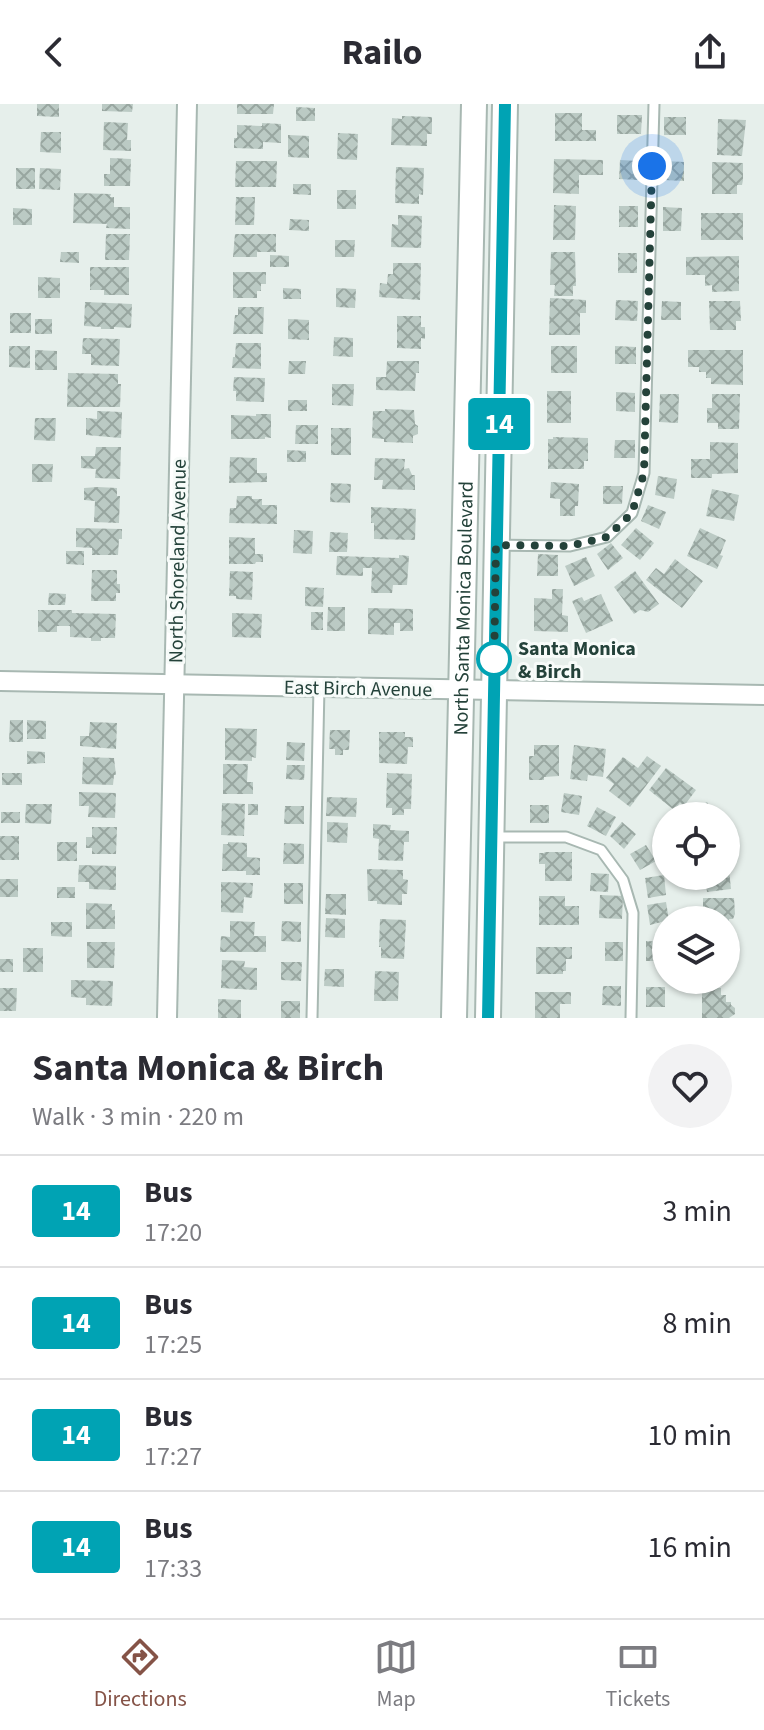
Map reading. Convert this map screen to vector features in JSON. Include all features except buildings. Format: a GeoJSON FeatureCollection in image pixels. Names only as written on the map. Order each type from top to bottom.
{"type":"FeatureCollection","features":[{"type":"Feature","properties":{"kind":"street","name":"North Shoreland Avenue"},"geometry":{"type":"LineString","coordinates":[[167,1018],[187,104]]}},
{"type":"Feature","properties":{"kind":"street","name":"North Santa Monica Boulevard"},"geometry":{"type":"LineString","coordinates":[[454,1018],[474,104]]}},
{"type":"Feature","properties":{"kind":"street","name":"North Santa Monica Boulevard"},"geometry":{"type":"LineString","coordinates":[[488,1018],[505,104]]}},
{"type":"Feature","properties":{"kind":"street","name":"East Birch Avenue"},"geometry":{"type":"LineString","coordinates":[[0,681],[764,695]]}},
{"type":"Feature","properties":{"kind":"lane"},"geometry":{"type":"LineString","coordinates":[[496,545],[570,546],[607,537],[632,513],[644,473],[654,104]]}},
{"type":"Feature","properties":{"kind":"lane"},"geometry":{"type":"LineString","coordinates":[[312,1018],[319,687]]}},
{"type":"Feature","properties":{"kind":"lane"},"geometry":{"type":"LineString","coordinates":[[491,837],[566,837],[601,850],[623,880],[633,913],[631,1018]]}},
{"type":"Feature","properties":{"kind":"bus line","name":"14"},"geometry":{"type":"LineString","coordinates":[[488,1018],[505,104]]}},
{"type":"Feature","properties":{"kind":"place","name":"Santa Monica & Birch"},"geometry":{"type":"Point","coordinates":[494,659]}},
{"type":"Feature","properties":{"kind":"route"},"geometry":{"type":"LineString","coordinates":[[494,659],[494,669],[496,545],[570,546],[607,537],[632,513],[644,473],[652,166]]}}]}
